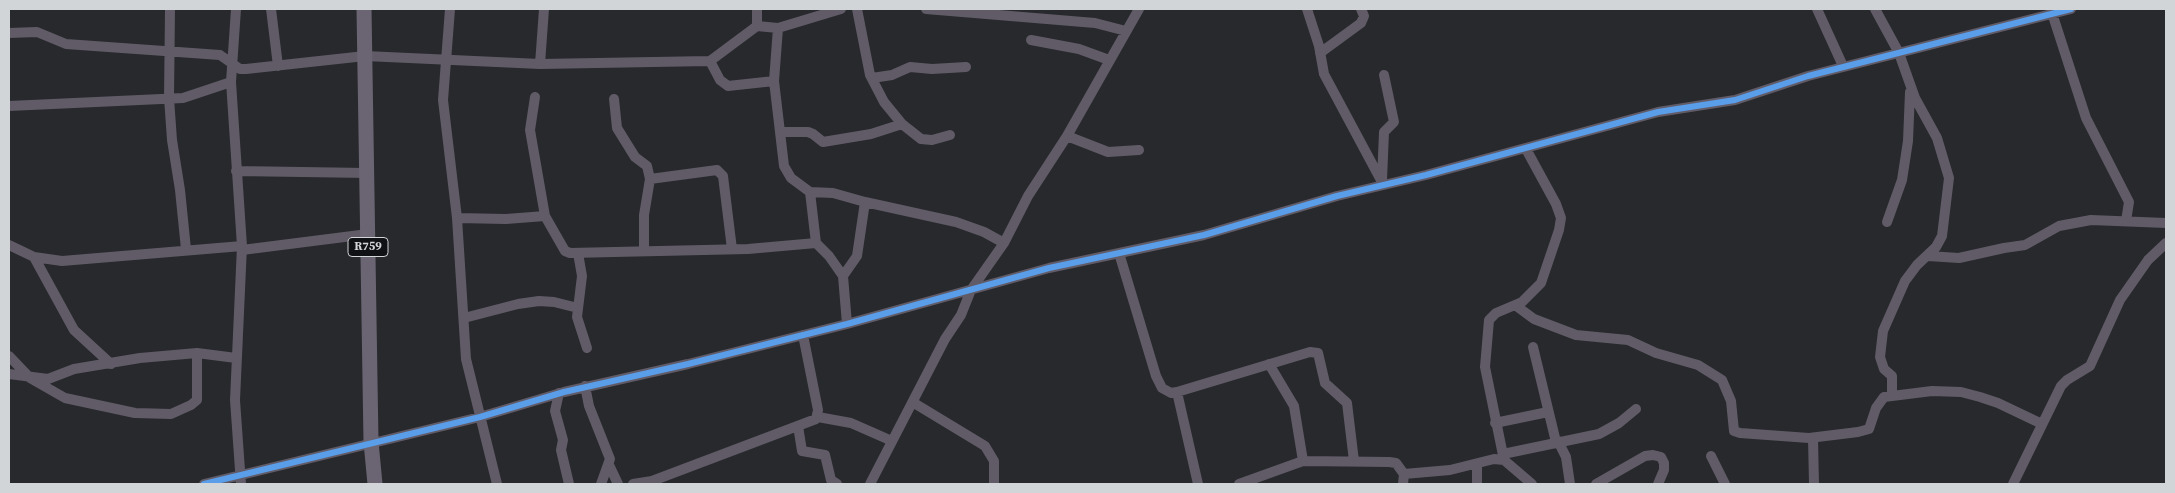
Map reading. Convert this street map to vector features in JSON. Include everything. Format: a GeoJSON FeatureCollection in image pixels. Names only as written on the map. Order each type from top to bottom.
{"type":"FeatureCollection","features":[{"type":"Feature","properties":{"kind":"main road","name":"R759"},"geometry":{"type":"LineString","coordinates":[[364,9],[371,442],[375,484]]}},
{"type":"Feature","properties":{"kind":"street"},"geometry":{"type":"LineString","coordinates":[[170,9],[169,98],[172,140],[180,190],[186,249]]}},
{"type":"Feature","properties":{"kind":"street"},"geometry":{"type":"LineString","coordinates":[[236,9],[230,82],[242,248],[241,309],[236,358],[235,400],[241,480]]}},
{"type":"Feature","properties":{"kind":"street"},"geometry":{"type":"LineString","coordinates":[[271,9],[278,66]]}},
{"type":"Feature","properties":{"kind":"street"},"geometry":{"type":"LineString","coordinates":[[450,9],[448,60],[443,100],[457,218],[466,359],[497,484]]}},
{"type":"Feature","properties":{"kind":"street"},"geometry":{"type":"LineString","coordinates":[[540,64],[544,9]]}},
{"type":"Feature","properties":{"kind":"street"},"geometry":{"type":"LineString","coordinates":[[757,9],[757,26]]}},
{"type":"Feature","properties":{"kind":"street"},"geometry":{"type":"LineString","coordinates":[[9,33],[37,32],[66,44],[220,55],[240,68],[246,69],[365,56],[540,64],[710,61],[757,26],[778,28],[841,9]]}},
{"type":"Feature","properties":{"kind":"street"},"geometry":{"type":"LineString","coordinates":[[857,9],[872,78],[884,102],[902,124],[921,139],[932,140],[950,135]]}},
{"type":"Feature","properties":{"kind":"street"},"geometry":{"type":"LineString","coordinates":[[926,9],[1095,23],[1126,31]]}},
{"type":"Feature","properties":{"kind":"street"},"geometry":{"type":"LineString","coordinates":[[870,484],[945,339],[964,308],[971,290],[1004,243],[1028,196],[1068,136],[1139,9]]}},
{"type":"Feature","properties":{"kind":"street"},"geometry":{"type":"LineString","coordinates":[[1307,9],[1324,74],[1382,183]]}},
{"type":"Feature","properties":{"kind":"street"},"geometry":{"type":"LineString","coordinates":[[1320,53],[1361,23],[1364,16],[1362,9]]}},
{"type":"Feature","properties":{"kind":"street"},"geometry":{"type":"LineString","coordinates":[[1817,9],[1843,66]]}},
{"type":"Feature","properties":{"kind":"street"},"geometry":{"type":"LineString","coordinates":[[1875,9],[1899,53],[1911,87],[1937,138],[1949,178],[1942,236],[1928,256],[1917,265],[1905,281],[1883,331],[1880,357],[1884,369],[1892,376],[1892,395]]}},
{"type":"Feature","properties":{"kind":"street"},"geometry":{"type":"LineString","coordinates":[[204,484],[241,480],[371,442],[480,417],[585,386],[688,364],[847,324],[1050,268],[1239,226],[1382,183],[1426,176],[1658,112],[1735,100],[1843,66],[2071,9]]}},
{"type":"Feature","properties":{"kind":"street"},"geometry":{"type":"LineString","coordinates":[[2052,14],[2086,118],[2129,202],[2126,221]]}},
{"type":"Feature","properties":{"kind":"street"},"geometry":{"type":"LineString","coordinates":[[778,28],[774,81],[784,166],[791,178],[810,192],[833,193],[956,222],[984,232],[1004,243]]}},
{"type":"Feature","properties":{"kind":"street"},"geometry":{"type":"LineString","coordinates":[[1031,40],[1079,49],[1109,60]]}},
{"type":"Feature","properties":{"kind":"street"},"geometry":{"type":"LineString","coordinates":[[710,61],[720,80],[728,86],[774,81]]}},
{"type":"Feature","properties":{"kind":"street"},"geometry":{"type":"LineString","coordinates":[[872,78],[892,75],[910,67],[932,69],[966,67]]}},
{"type":"Feature","properties":{"kind":"street"},"geometry":{"type":"LineString","coordinates":[[1382,183],[1384,132],[1394,122],[1384,75]]}},
{"type":"Feature","properties":{"kind":"street"},"geometry":{"type":"LineString","coordinates":[[9,106],[183,98],[230,82]]}},
{"type":"Feature","properties":{"kind":"street"},"geometry":{"type":"LineString","coordinates":[[1887,222],[1899,193],[1904,172],[1911,87]]}},
{"type":"Feature","properties":{"kind":"street"},"geometry":{"type":"LineString","coordinates":[[535,97],[530,130],[545,216],[565,251],[578,253],[644,250],[732,250],[816,243]]}},
{"type":"Feature","properties":{"kind":"street"},"geometry":{"type":"LineString","coordinates":[[614,99],[617,128],[635,157],[647,166],[650,179],[644,215],[644,250]]}},
{"type":"Feature","properties":{"kind":"street"},"geometry":{"type":"LineString","coordinates":[[780,132],[808,132],[823,142],[871,134],[902,124]]}},
{"type":"Feature","properties":{"kind":"street"},"geometry":{"type":"LineString","coordinates":[[1068,136],[1108,152],[1139,150]]}},
{"type":"Feature","properties":{"kind":"street"},"geometry":{"type":"LineString","coordinates":[[1526,148],[1556,204],[1561,218],[1560,230],[1541,283],[1532,294],[1515,305],[1491,316],[1484,367],[1504,457],[1532,484]]}},
{"type":"Feature","properties":{"kind":"street"},"geometry":{"type":"LineString","coordinates":[[650,179],[717,170],[723,176],[732,250]]}},
{"type":"Feature","properties":{"kind":"street"},"geometry":{"type":"LineString","coordinates":[[236,171],[367,173]]}},
{"type":"Feature","properties":{"kind":"street"},"geometry":{"type":"LineString","coordinates":[[810,192],[816,243],[829,256],[843,276],[847,324]]}},
{"type":"Feature","properties":{"kind":"street"},"geometry":{"type":"LineString","coordinates":[[843,276],[857,256],[865,202]]}},
{"type":"Feature","properties":{"kind":"street"},"geometry":{"type":"LineString","coordinates":[[457,218],[545,216]]}},
{"type":"Feature","properties":{"kind":"street"},"geometry":{"type":"LineString","coordinates":[[1928,256],[1959,258],[2004,248],[2025,246],[2059,226],[2073,223],[2107,219],[2166,223]]}},
{"type":"Feature","properties":{"kind":"street"},"geometry":{"type":"LineString","coordinates":[[9,245],[34,257],[62,261],[100,259],[186,249],[242,248],[368,234]]}},
{"type":"Feature","properties":{"kind":"street"},"geometry":{"type":"LineString","coordinates":[[2013,484],[2061,386],[2067,380],[2090,366],[2120,300],[2148,260],[2166,243]]}},
{"type":"Feature","properties":{"kind":"street"},"geometry":{"type":"LineString","coordinates":[[578,253],[582,276],[577,317],[587,348]]}},
{"type":"Feature","properties":{"kind":"street"},"geometry":{"type":"LineString","coordinates":[[1119,253],[1159,383],[1166,391],[1177,392],[1310,352],[1320,355],[1325,383],[1344,400],[1348,408],[1354,461]]}},
{"type":"Feature","properties":{"kind":"street"},"geometry":{"type":"LineString","coordinates":[[34,257],[74,330],[111,364]]}},
{"type":"Feature","properties":{"kind":"street"},"geometry":{"type":"LineString","coordinates":[[464,318],[518,304],[539,301],[554,302],[578,308]]}},
{"type":"Feature","properties":{"kind":"street"},"geometry":{"type":"LineString","coordinates":[[1515,305],[1534,319],[1576,334],[1628,340],[1656,353],[1698,365],[1722,380],[1731,401],[1734,431],[1813,438],[1869,430],[1876,408],[1884,397],[1932,391],[1960,392],[1998,403],[2042,424]]}},
{"type":"Feature","properties":{"kind":"street"},"geometry":{"type":"LineString","coordinates":[[803,335],[818,417]]}},
{"type":"Feature","properties":{"kind":"street"},"geometry":{"type":"LineString","coordinates":[[1533,347],[1548,412],[1557,442],[1566,457],[1570,484]]}},
{"type":"Feature","properties":{"kind":"street"},"geometry":{"type":"LineString","coordinates":[[9,374],[48,379],[74,369],[140,358],[197,353],[236,358]]}},
{"type":"Feature","properties":{"kind":"street"},"geometry":{"type":"LineString","coordinates":[[9,356],[30,378],[65,398],[135,413],[171,414],[191,405],[197,400],[197,353]]}},
{"type":"Feature","properties":{"kind":"street"},"geometry":{"type":"LineString","coordinates":[[1269,364],[1294,406],[1303,461]]}},
{"type":"Feature","properties":{"kind":"street"},"geometry":{"type":"LineString","coordinates":[[585,386],[589,406],[610,459],[601,484]]}},
{"type":"Feature","properties":{"kind":"street"},"geometry":{"type":"LineString","coordinates":[[1177,392],[1198,484]]}},
{"type":"Feature","properties":{"kind":"street"},"geometry":{"type":"LineString","coordinates":[[559,393],[555,411],[563,440],[560,450],[569,484]]}},
{"type":"Feature","properties":{"kind":"street"},"geometry":{"type":"LineString","coordinates":[[914,402],[985,446],[994,460],[994,484]]}},
{"type":"Feature","properties":{"kind":"street"},"geometry":{"type":"LineString","coordinates":[[1239,484],[1303,461],[1396,463],[1403,479],[1477,465],[1557,442],[1599,434],[1619,423],[1636,409]]}},
{"type":"Feature","properties":{"kind":"street"},"geometry":{"type":"LineString","coordinates":[[1496,423],[1548,412]]}},
{"type":"Feature","properties":{"kind":"street"},"geometry":{"type":"LineString","coordinates":[[633,484],[652,481],[813,421],[818,417],[851,423],[892,441]]}},
{"type":"Feature","properties":{"kind":"street"},"geometry":{"type":"LineString","coordinates":[[798,426],[802,452],[825,455],[831,480],[837,484]]}},
{"type":"Feature","properties":{"kind":"street"},"geometry":{"type":"LineString","coordinates":[[1813,438],[1814,484]]}},
{"type":"Feature","properties":{"kind":"street"},"geometry":{"type":"LineString","coordinates":[[1596,484],[1645,456],[1653,455],[1660,457],[1664,463],[1664,470],[1658,484]]}},
{"type":"Feature","properties":{"kind":"street"},"geometry":{"type":"LineString","coordinates":[[1711,456],[1725,484]]}},
{"type":"Feature","properties":{"kind":"street"},"geometry":{"type":"LineString","coordinates":[[609,465],[618,484]]}},
{"type":"Feature","properties":{"kind":"street"},"geometry":{"type":"LineString","coordinates":[[1477,465],[1477,484]]}},
{"type":"Feature","properties":{"kind":"street"},"geometry":{"type":"LineString","coordinates":[[1517,484],[1522,474]]}},
{"type":"Feature","properties":{"kind":"cycle path"},"geometry":{"type":"LineString","coordinates":[[204,484],[480,417],[564,392],[688,364],[847,324],[1049,268],[1204,235],[1337,196],[1426,175],[1658,112],[1735,100],[1808,76],[2071,9]]}}]}
